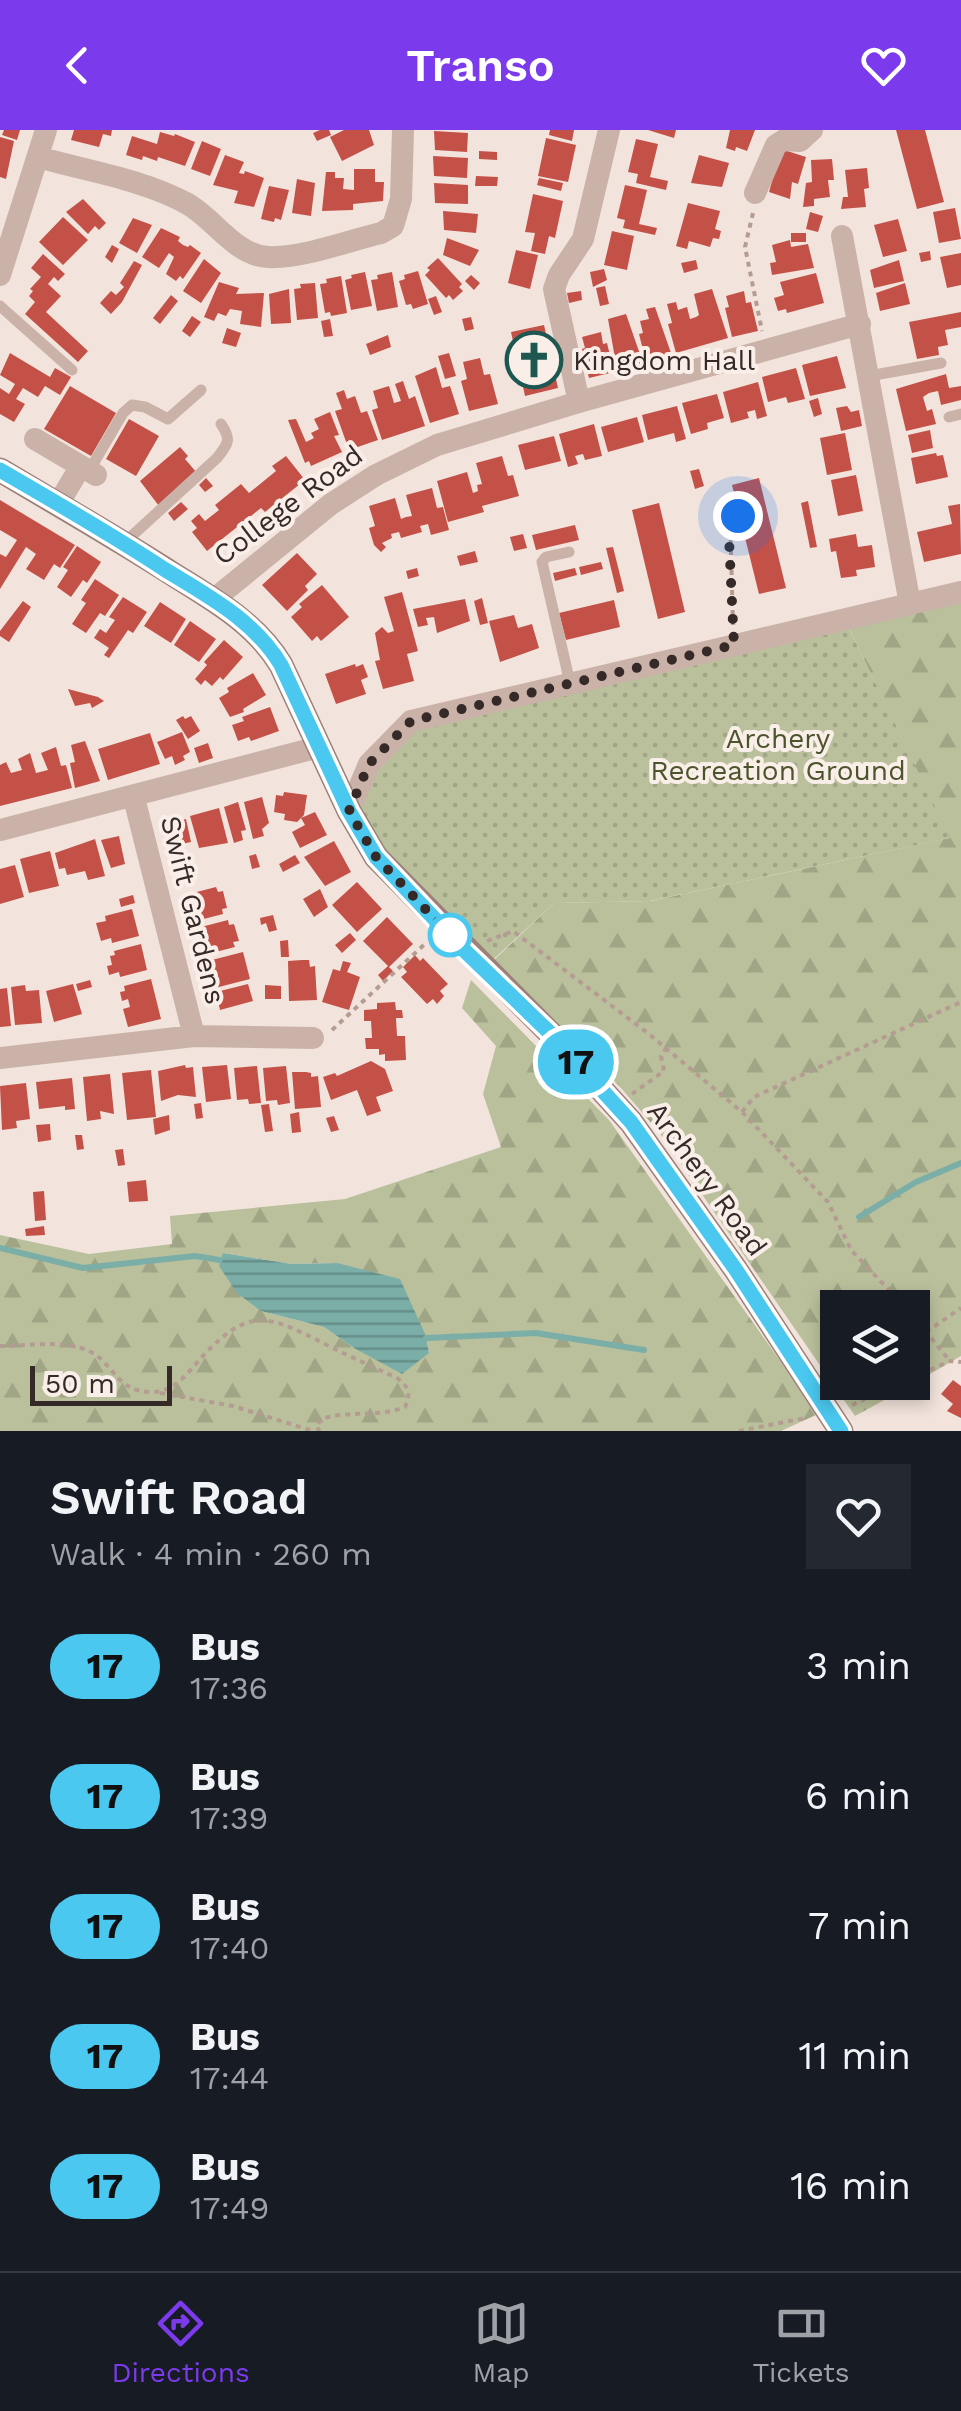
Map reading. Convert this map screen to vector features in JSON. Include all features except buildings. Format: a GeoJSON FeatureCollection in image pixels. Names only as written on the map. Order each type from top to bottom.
{"type":"FeatureCollection","features":[{"type":"Feature","properties":{"kind":"street"},"geometry":{"type":"LineString","coordinates":[[0,276],[46,130]]}},
{"type":"Feature","properties":{"kind":"street"},"geometry":{"type":"LineString","coordinates":[[38,157],[173,196],[199,211],[246,252],[286,256],[381,233],[393,226],[400,199],[403,130]]}},
{"type":"Feature","properties":{"kind":"street"},"geometry":{"type":"LineString","coordinates":[[579,402],[554,288],[584,240],[609,130]]}},
{"type":"Feature","properties":{"kind":"street"},"geometry":{"type":"LineString","coordinates":[[755,193],[776,145],[784,140],[800,141],[812,130]]}},
{"type":"Feature","properties":{"kind":"street"},"geometry":{"type":"LineString","coordinates":[[842,236],[910,604]]}},
{"type":"Feature","properties":{"kind":"street","name":"College Road"},"geometry":{"type":"LineString","coordinates":[[213,600],[332,504],[391,467],[437,446],[860,324]]}},
{"type":"Feature","properties":{"kind":"street"},"geometry":{"type":"LineString","coordinates":[[36,439],[89,471],[58,504]]}},
{"type":"Feature","properties":{"kind":"street","name":"Archery Road"},"geometry":{"type":"LineString","coordinates":[[0,470],[213,600],[268,644],[349,811],[376,857],[549,1032],[631,1122],[736,1270],[836,1423]]}},
{"type":"Feature","properties":{"kind":"street"},"geometry":{"type":"LineString","coordinates":[[349,811],[369,764],[411,721],[961,592]]}},
{"type":"Feature","properties":{"kind":"street"},"geometry":{"type":"LineString","coordinates":[[0,830],[319,747]]}},
{"type":"Feature","properties":{"kind":"street","name":"Swift Gardens"},"geometry":{"type":"LineString","coordinates":[[134,798],[194,1036]]}},
{"type":"Feature","properties":{"kind":"street","name":"Swift Gardens"},"geometry":{"type":"LineString","coordinates":[[0,1058],[194,1036],[313,1038]]}},
{"type":"Feature","properties":{"kind":"lane"},"geometry":{"type":"LineString","coordinates":[[0,306],[72,370]]}},
{"type":"Feature","properties":{"kind":"lane"},"geometry":{"type":"LineString","coordinates":[[870,376],[941,363]]}},
{"type":"Feature","properties":{"kind":"lane"},"geometry":{"type":"LineString","coordinates":[[89,471],[123,412],[132,405],[145,406],[168,419],[201,390]]}},
{"type":"Feature","properties":{"kind":"lane"},"geometry":{"type":"LineString","coordinates":[[124,543],[229,444],[230,436],[221,424]]}},
{"type":"Feature","properties":{"kind":"lane"},"geometry":{"type":"LineString","coordinates":[[569,552],[542,562],[570,683]]}},
{"type":"Feature","properties":{"kind":"path"},"geometry":{"type":"LineString","coordinates":[[755,193],[745,247],[766,350]]}},
{"type":"Feature","properties":{"kind":"path"},"geometry":{"type":"LineString","coordinates":[[734,645],[730,514],[738,516],[742,538]]}},
{"type":"Feature","properties":{"kind":"path"},"geometry":{"type":"LineString","coordinates":[[313,1038],[335,1029],[442,927]]}},
{"type":"Feature","properties":{"kind":"path"},"geometry":{"type":"LineString","coordinates":[[464,950],[513,931],[666,1048],[742,1112],[828,1202],[851,1250],[889,1290]]}},
{"type":"Feature","properties":{"kind":"path"},"geometry":{"type":"LineString","coordinates":[[742,1112],[754,1097],[961,1002]]}},
{"type":"Feature","properties":{"kind":"path"},"geometry":{"type":"LineString","coordinates":[[633,1093],[664,1071],[661,1056],[666,1048]]}},
{"type":"Feature","properties":{"kind":"path"},"geometry":{"type":"LineString","coordinates":[[930,1329],[961,1308]]}},
{"type":"Feature","properties":{"kind":"path"},"geometry":{"type":"LineString","coordinates":[[155,1392],[175,1386],[231,1330],[253,1320],[293,1326],[407,1386],[405,1407],[384,1414],[339,1414],[321,1420],[316,1428],[320,1431]]}},
{"type":"Feature","properties":{"kind":"path"},"geometry":{"type":"LineString","coordinates":[[930,1337],[950,1360]]}},
{"type":"Feature","properties":{"kind":"path"},"geometry":{"type":"LineString","coordinates":[[0,1346],[75,1346],[95,1354],[111,1374],[135,1390],[234,1406],[313,1431]]}},
{"type":"Feature","properties":{"kind":"path"},"geometry":{"type":"LineString","coordinates":[[930,1369],[950,1360],[961,1362]]}},
{"type":"Feature","properties":{"kind":"path"},"geometry":{"type":"LineString","coordinates":[[739,1431],[785,1420],[836,1423],[873,1400]]}},
{"type":"Feature","properties":{"kind":"green space"},"geometry":{"type":"Polygon","coordinates":[[[961,599],[961,1356],[930,1374],[930,1290],[820,1290],[820,1365],[659,1132],[621,1088],[494,960],[554,903],[650,901],[949,838],[848,626],[961,599]]]}},
{"type":"Feature","properties":{"kind":"green space","name":"Archery Recreation Ground"},"geometry":{"type":"Polygon","coordinates":[[[845,620],[950,838],[649,901],[554,903],[483,969],[349,811],[411,721],[845,620]]]}},
{"type":"Feature","properties":{"kind":"green space"},"geometry":{"type":"Polygon","coordinates":[[[471,980],[609,1120],[818,1414],[781,1431],[0,1431],[0,1235],[89,1254],[172,1244],[170,1216],[345,1199],[501,1147],[483,1094],[496,1046],[462,1008],[471,980]],[[223,1253],[261,1311],[324,1327],[354,1348],[429,1353],[426,1336],[350,1268],[336,1263],[292,1264],[223,1253]]]}},
{"type":"Feature","properties":{"kind":"green space"},"geometry":{"type":"Polygon","coordinates":[[[844,1400],[884,1400],[855,1416],[844,1400]]]}},
{"type":"Feature","properties":{"kind":"water"},"geometry":{"type":"Polygon","coordinates":[[[223,1253],[292,1264],[337,1263],[400,1279],[426,1336],[429,1353],[402,1374],[324,1327],[261,1311],[237,1293],[219,1266],[223,1253]]]}},
{"type":"Feature","properties":{"kind":"waterway"},"geometry":{"type":"LineString","coordinates":[[859,1217],[916,1182],[961,1163]]}},
{"type":"Feature","properties":{"kind":"waterway"},"geometry":{"type":"LineString","coordinates":[[0,1248],[83,1268],[195,1256],[220,1260]]}},
{"type":"Feature","properties":{"kind":"waterway"},"geometry":{"type":"LineString","coordinates":[[426,1338],[536,1333],[644,1350]]}},
{"type":"Feature","properties":{"kind":"bus line","name":"17"},"geometry":{"type":"LineString","coordinates":[[0,470],[213,600],[268,644],[349,811],[376,857],[549,1032],[631,1122],[736,1270],[841,1431]]}},
{"type":"Feature","properties":{"kind":"place","name":"Kingdom Hall"},"geometry":{"type":"Point","coordinates":[534,360]}},
{"type":"Feature","properties":{"kind":"route"},"geometry":{"type":"LineString","coordinates":[[450,935],[376,857],[349,811],[369,764],[411,721],[734,645],[728,517],[738,516]]}}]}
